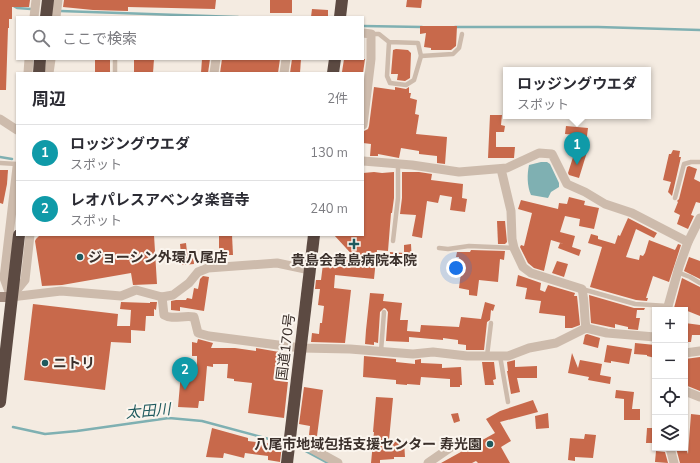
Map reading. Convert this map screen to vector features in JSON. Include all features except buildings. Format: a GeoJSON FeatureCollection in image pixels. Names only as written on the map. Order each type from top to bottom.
{"type":"FeatureCollection","features":[{"type":"Feature","properties":{"kind":"highway"},"geometry":{"type":"LineString","coordinates":[[46,16],[48,0]]}},
{"type":"Feature","properties":{"kind":"highway"},"geometry":{"type":"LineString","coordinates":[[340,16],[342,0]]}},
{"type":"Feature","properties":{"kind":"highway"},"geometry":{"type":"LineString","coordinates":[[39,72],[40,60]]}},
{"type":"Feature","properties":{"kind":"highway"},"geometry":{"type":"LineString","coordinates":[[333,72],[335,60]]}},
{"type":"Feature","properties":{"kind":"highway"},"geometry":{"type":"LineString","coordinates":[[0,402],[6,297],[19,236]]}},
{"type":"Feature","properties":{"kind":"highway","name":"国道170号"},"geometry":{"type":"LineString","coordinates":[[287,463],[314,236]]}},
{"type":"Feature","properties":{"kind":"street"},"geometry":{"type":"LineString","coordinates":[[34,16],[36,0]]}},
{"type":"Feature","properties":{"kind":"street"},"geometry":{"type":"LineString","coordinates":[[56,16],[58,0]]}},
{"type":"Feature","properties":{"kind":"street"},"geometry":{"type":"LineString","coordinates":[[364,117],[371,59],[367,34]]}},
{"type":"Feature","properties":{"kind":"street"},"geometry":{"type":"LineString","coordinates":[[28,72],[29,60]]}},
{"type":"Feature","properties":{"kind":"street"},"geometry":{"type":"LineString","coordinates":[[49,72],[51,60]]}},
{"type":"Feature","properties":{"kind":"street"},"geometry":{"type":"LineString","coordinates":[[214,72],[216,60]]}},
{"type":"Feature","properties":{"kind":"street"},"geometry":{"type":"LineString","coordinates":[[284,72],[286,60]]}},
{"type":"Feature","properties":{"kind":"street"},"geometry":{"type":"LineString","coordinates":[[0,119],[16,129]]}},
{"type":"Feature","properties":{"kind":"street"},"geometry":{"type":"LineString","coordinates":[[364,161],[459,172],[507,168],[539,153],[552,154],[567,184],[585,192],[605,204],[632,213],[688,242]]}},
{"type":"Feature","properties":{"kind":"street"},"geometry":{"type":"LineString","coordinates":[[501,169],[511,211],[512,240],[514,248],[523,266],[531,273],[582,289],[586,328]]}},
{"type":"Feature","properties":{"kind":"street"},"geometry":{"type":"LineString","coordinates":[[6,297],[4,278],[16,176]]}},
{"type":"Feature","properties":{"kind":"street"},"geometry":{"type":"LineString","coordinates":[[667,307],[677,272],[688,242],[700,221]]}},
{"type":"Feature","properties":{"kind":"street"},"geometry":{"type":"LineString","coordinates":[[6,297],[25,280],[30,236]]}},
{"type":"Feature","properties":{"kind":"street"},"geometry":{"type":"LineString","coordinates":[[6,297],[61,291],[121,296],[136,290],[162,297],[173,295],[189,283],[198,272],[208,268],[277,263],[310,270]]}},
{"type":"Feature","properties":{"kind":"street"},"geometry":{"type":"LineString","coordinates":[[162,297],[164,315],[168,317],[194,317],[198,333],[209,336],[301,348],[381,351],[413,354],[434,352],[467,356],[508,356],[529,348],[556,343],[586,328],[607,333],[652,337]]}},
{"type":"Feature","properties":{"kind":"street"},"geometry":{"type":"LineString","coordinates":[[688,353],[700,351]]}},
{"type":"Feature","properties":{"kind":"street"},"geometry":{"type":"LineString","coordinates":[[688,392],[700,397]]}},
{"type":"Feature","properties":{"kind":"street"},"geometry":{"type":"LineString","coordinates":[[290,440],[307,446],[338,463]]}},
{"type":"Feature","properties":{"kind":"street"},"geometry":{"type":"LineString","coordinates":[[428,463],[454,444]]}},
{"type":"Feature","properties":{"kind":"street"},"geometry":{"type":"LineString","coordinates":[[671,451],[674,463]]}},
{"type":"Feature","properties":{"kind":"lane"},"geometry":{"type":"LineString","coordinates":[[367,34],[379,34],[389,42],[418,43],[421,56],[414,80],[406,84],[390,83],[387,76],[389,42]]}},
{"type":"Feature","properties":{"kind":"lane"},"geometry":{"type":"LineString","coordinates":[[421,56],[453,54],[459,48],[462,34]]}},
{"type":"Feature","properties":{"kind":"lane"},"geometry":{"type":"LineString","coordinates":[[115,60],[115,72]]}},
{"type":"Feature","properties":{"kind":"lane"},"geometry":{"type":"LineString","coordinates":[[675,198],[684,164],[700,162]]}},
{"type":"Feature","properties":{"kind":"lane"},"geometry":{"type":"LineString","coordinates":[[0,163],[16,164]]}},
{"type":"Feature","properties":{"kind":"lane"},"geometry":{"type":"LineString","coordinates":[[393,241],[398,198],[398,164]]}},
{"type":"Feature","properties":{"kind":"lane"},"geometry":{"type":"LineString","coordinates":[[439,248],[448,249],[470,246],[514,248]]}},
{"type":"Feature","properties":{"kind":"lane"},"geometry":{"type":"LineString","coordinates":[[677,272],[690,276],[700,282]]}},
{"type":"Feature","properties":{"kind":"lane"},"geometry":{"type":"LineString","coordinates":[[582,289],[640,305],[658,307]]}},
{"type":"Feature","properties":{"kind":"lane"},"geometry":{"type":"LineString","coordinates":[[381,351],[384,312]]}},
{"type":"Feature","properties":{"kind":"lane"},"geometry":{"type":"LineString","coordinates":[[487,356],[491,323]]}},
{"type":"Feature","properties":{"kind":"lane"},"geometry":{"type":"LineString","coordinates":[[500,356],[508,402]]}},
{"type":"Feature","properties":{"kind":"water"},"geometry":{"type":"Polygon","coordinates":[[[547,162],[550,164],[559,183],[559,187],[551,192],[548,198],[531,195],[529,188],[529,165],[547,162]]]}},
{"type":"Feature","properties":{"kind":"waterway"},"geometry":{"type":"LineString","coordinates":[[12,5],[17,8],[31,9]]}},
{"type":"Feature","properties":{"kind":"waterway"},"geometry":{"type":"LineString","coordinates":[[60,11],[208,16]]}},
{"type":"Feature","properties":{"kind":"waterway"},"geometry":{"type":"LineString","coordinates":[[364,26],[422,27]]}},
{"type":"Feature","properties":{"kind":"waterway"},"geometry":{"type":"LineString","coordinates":[[455,27],[598,27],[700,30]]}},
{"type":"Feature","properties":{"kind":"waterway"},"geometry":{"type":"LineString","coordinates":[[0,157],[12,159]]}},
{"type":"Feature","properties":{"kind":"waterway","name":"太田川"},"geometry":{"type":"LineString","coordinates":[[13,427],[45,434],[169,418],[202,421],[284,443]]}},
{"type":"Feature","properties":{"kind":"waterway","name":"太田川"},"geometry":{"type":"LineString","coordinates":[[298,447],[328,463]]}},
{"type":"Feature","properties":{"kind":"place","name":"ロッジングウエダ"},"geometry":{"type":"Point","coordinates":[577,165]}},
{"type":"Feature","properties":{"kind":"place","name":"貴島会貴島病院本院"},"geometry":{"type":"Point","coordinates":[354,244]}},
{"type":"Feature","properties":{"kind":"place","name":"ジョーシン外環八尾店"},"geometry":{"type":"Point","coordinates":[80,257]}},
{"type":"Feature","properties":{"kind":"place","name":"ニトリ"},"geometry":{"type":"Point","coordinates":[45,363]}},
{"type":"Feature","properties":{"kind":"place","name":"レオパレスアベンタ楽音寺"},"geometry":{"type":"Point","coordinates":[185,390]}},
{"type":"Feature","properties":{"kind":"place","name":"八尾市地域包括支援センター 寿光園"},"geometry":{"type":"Point","coordinates":[490,444]}}]}
